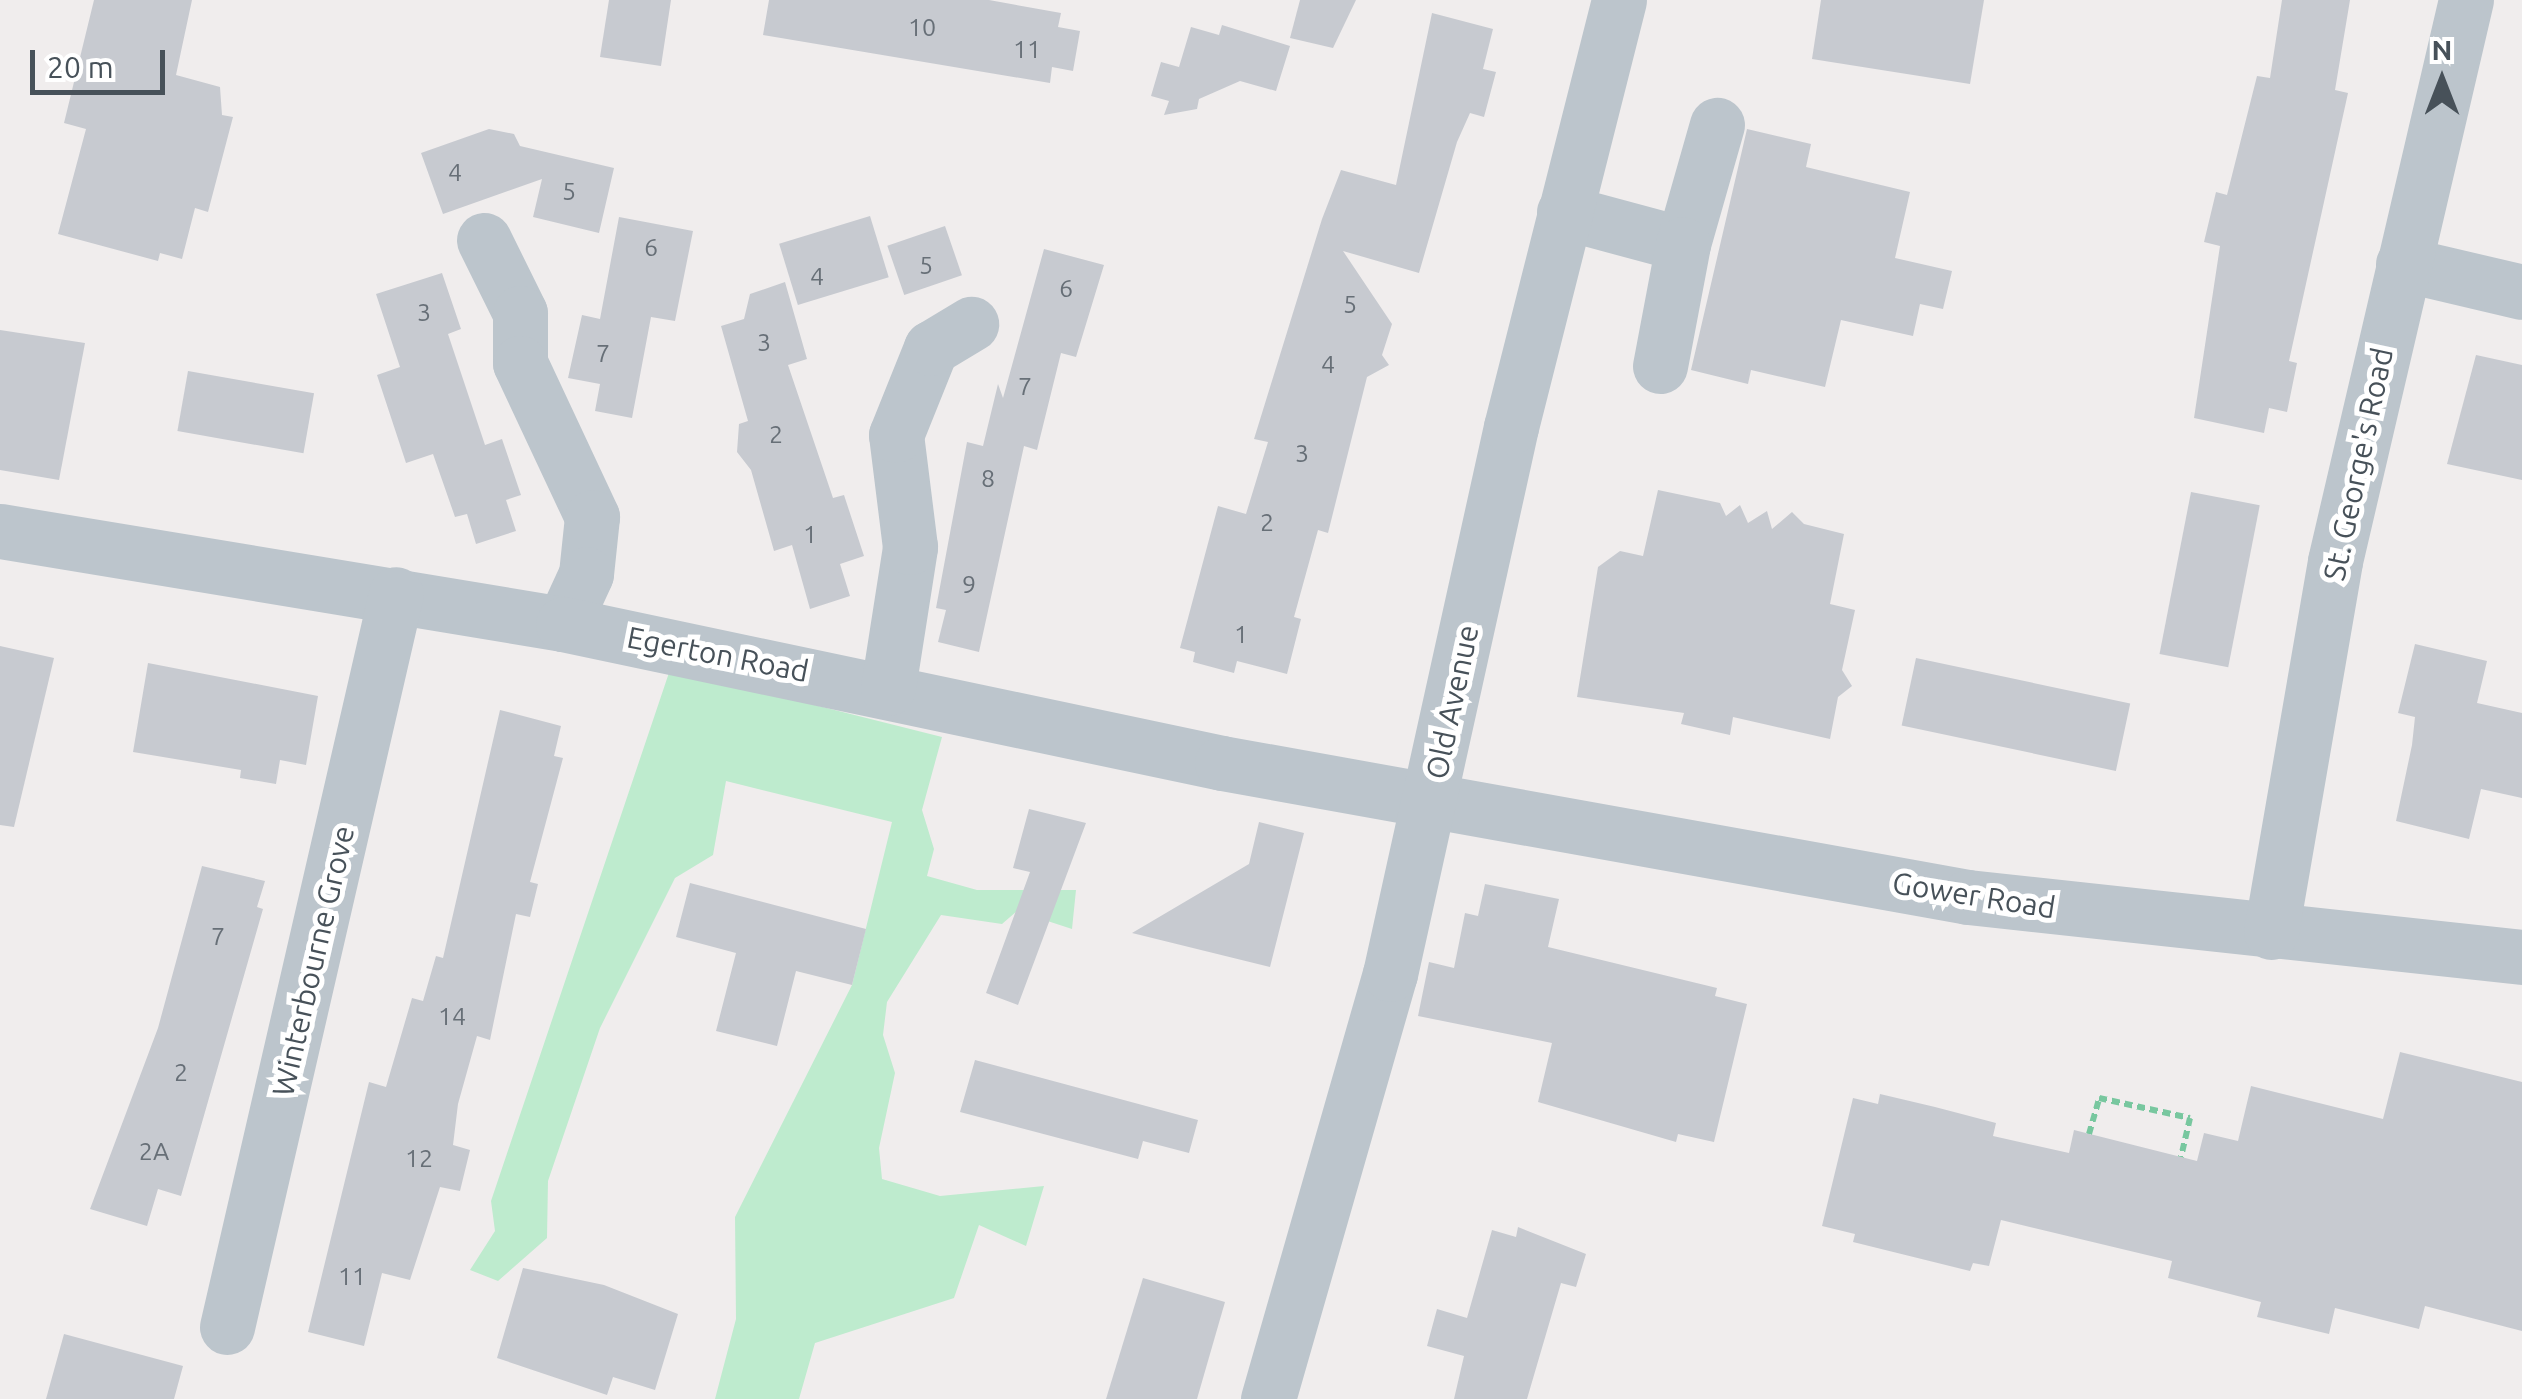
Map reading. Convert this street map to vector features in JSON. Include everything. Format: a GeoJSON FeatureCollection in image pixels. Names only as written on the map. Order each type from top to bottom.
{"type":"FeatureCollection","features":[{"type":"Feature","properties":{"kind":"street","name":"Old Avenue"},"geometry":{"type":"LineString","coordinates":[[1268,1399],[1431,802],[1564,212],[1619,0]]}},
{"type":"Feature","properties":{"kind":"street","name":"St. George's Road"},"geometry":{"type":"LineString","coordinates":[[2270,932],[2336,561],[2466,0]]}},
{"type":"Feature","properties":{"kind":"street"},"geometry":{"type":"LineString","coordinates":[[1660,366],[1683,244],[1717,125]]}},
{"type":"Feature","properties":{"kind":"street"},"geometry":{"type":"LineString","coordinates":[[1564,212],[1683,244]]}},
{"type":"Feature","properties":{"kind":"street"},"geometry":{"type":"LineString","coordinates":[[484,240],[520,313],[520,363],[592,517],[586,574],[563,624]]}},
{"type":"Feature","properties":{"kind":"street"},"geometry":{"type":"LineString","coordinates":[[2403,264],[2522,292]]}},
{"type":"Feature","properties":{"kind":"street"},"geometry":{"type":"LineString","coordinates":[[888,688],[910,547],[896,435],[931,348],[971,324]]}},
{"type":"Feature","properties":{"kind":"street","name":"Egerton Road"},"geometry":{"type":"LineString","coordinates":[[0,531],[563,624],[1431,802]]}},
{"type":"Feature","properties":{"kind":"street","name":"Winterbourne Grove"},"geometry":{"type":"LineString","coordinates":[[227,1327],[396,594]]}},
{"type":"Feature","properties":{"kind":"street","name":"Gower Road"},"geometry":{"type":"LineString","coordinates":[[1431,802],[1968,897],[2522,957]]}},
{"type":"Feature","properties":{"kind":"path"},"geometry":{"type":"LineString","coordinates":[[2089,1134],[2099,1098],[2190,1118],[2181,1157]]}},
{"type":"Feature","properties":{"kind":"green space"},"geometry":{"type":"Polygon","coordinates":[[[678,646],[751,689],[942,737],[922,810],[934,849],[927,876],[977,890],[1076,890],[1072,929],[1017,911],[1002,924],[941,915],[887,1002],[883,1035],[895,1073],[879,1148],[882,1179],[940,1196],[1044,1186],[1026,1246],[979,1225],[954,1298],[815,1343],[799,1399],[715,1399],[736,1319],[735,1217],[852,985],[892,822],[726,781],[713,855],[675,878],[600,1028],[548,1181],[547,1238],[498,1281],[470,1270],[495,1231],[491,1201],[678,646]]]}},
{"type":"Feature","properties":{"kind":"building"},"geometry":{"type":"Polygon","coordinates":[[[94,0],[192,0],[176,75],[220,87],[222,115],[233,117],[208,212],[195,208],[182,259],[160,253],[158,261],[58,234],[86,129],[64,123],[94,0]]]}},
{"type":"Feature","properties":{"kind":"building"},"geometry":{"type":"Polygon","coordinates":[[[609,0],[671,0],[661,66],[600,57],[609,0]]]}},
{"type":"Feature","properties":{"kind":"building"},"geometry":{"type":"Polygon","coordinates":[[[769,0],[989,0],[1061,13],[1058,27],[1080,31],[1073,71],[1052,67],[1050,83],[763,35],[769,0]]]}},
{"type":"Feature","properties":{"kind":"building"},"geometry":{"type":"Polygon","coordinates":[[[1300,0],[1356,0],[1333,48],[1290,38],[1300,0]]]}},
{"type":"Feature","properties":{"kind":"building"},"geometry":{"type":"Polygon","coordinates":[[[1821,0],[1984,0],[1970,84],[1812,59],[1821,0]]]}},
{"type":"Feature","properties":{"kind":"building"},"geometry":{"type":"Polygon","coordinates":[[[2282,0],[2350,0],[2335,90],[2348,93],[2289,361],[2297,363],[2287,412],[2269,408],[2264,433],[2194,418],[2220,246],[2204,242],[2216,192],[2227,195],[2257,76],[2270,78],[2282,0]]]}},
{"type":"Feature","properties":{"kind":"building"},"geometry":{"type":"Polygon","coordinates":[[[1432,13],[1493,29],[1483,69],[1496,72],[1484,117],[1470,113],[1457,142],[1419,273],[1343,251],[1392,324],[1382,355],[1389,365],[1367,377],[1328,533],[1318,530],[1294,617],[1301,619],[1287,674],[1237,661],[1234,673],[1193,662],[1195,652],[1180,648],[1218,506],[1246,514],[1268,442],[1254,439],[1322,219],[1341,170],[1396,185],[1432,13]]]}},
{"type":"Feature","properties":{"kind":"building"},"geometry":{"type":"Polygon","coordinates":[[[1222,25],[1290,46],[1276,91],[1240,81],[1199,99],[1197,109],[1164,115],[1169,101],[1151,96],[1161,62],[1179,67],[1191,27],[1219,35],[1222,25]]]}},
{"type":"Feature","properties":{"kind":"building"},"geometry":{"type":"Polygon","coordinates":[[[489,129],[514,134],[520,146],[614,168],[599,233],[533,217],[542,179],[443,214],[421,153],[489,129]]]}},
{"type":"Feature","properties":{"kind":"building"},"geometry":{"type":"Polygon","coordinates":[[[1747,129],[1811,144],[1806,167],[1910,192],[1895,258],[1952,271],[1943,309],[1920,304],[1913,336],[1841,320],[1825,387],[1751,370],[1748,384],[1691,370],[1747,129]]]}},
{"type":"Feature","properties":{"kind":"building"},"geometry":{"type":"Polygon","coordinates":[[[870,216],[889,277],[798,305],[779,244],[870,216]]]}},
{"type":"Feature","properties":{"kind":"building"},"geometry":{"type":"Polygon","coordinates":[[[619,217],[693,231],[675,321],[651,317],[632,418],[595,411],[600,384],[568,378],[582,315],[600,319],[619,217]]]}},
{"type":"Feature","properties":{"kind":"building"},"geometry":{"type":"Polygon","coordinates":[[[945,226],[962,275],[904,295],[887,246],[945,226]]]}},
{"type":"Feature","properties":{"kind":"building"},"geometry":{"type":"Polygon","coordinates":[[[1044,249],[1104,265],[1076,357],[1061,353],[1037,450],[1024,446],[979,652],[938,642],[946,610],[936,608],[967,442],[983,446],[998,384],[1003,398],[1044,249]]]}},
{"type":"Feature","properties":{"kind":"building"},"geometry":{"type":"Polygon","coordinates":[[[442,273],[461,329],[448,334],[485,445],[502,439],[521,495],[506,500],[516,531],[476,544],[467,514],[455,517],[433,454],[406,463],[377,375],[400,367],[376,294],[442,273]]]}},
{"type":"Feature","properties":{"kind":"building"},"geometry":{"type":"Polygon","coordinates":[[[785,282],[807,359],[788,365],[833,498],[844,495],[864,556],[840,564],[850,596],[810,609],[792,545],[774,551],[751,470],[737,452],[739,424],[748,421],[721,326],[744,319],[750,294],[785,282]]]}},
{"type":"Feature","properties":{"kind":"building"},"geometry":{"type":"Polygon","coordinates":[[[0,330],[85,343],[59,480],[0,470],[0,330]]]}},
{"type":"Feature","properties":{"kind":"building"},"geometry":{"type":"Polygon","coordinates":[[[2476,355],[2522,365],[2522,480],[2447,464],[2476,355]]]}},
{"type":"Feature","properties":{"kind":"building"},"geometry":{"type":"Polygon","coordinates":[[[188,371],[314,393],[303,453],[177,431],[188,371]]]}},
{"type":"Feature","properties":{"kind":"building"},"geometry":{"type":"Polygon","coordinates":[[[1658,490],[1720,503],[1726,516],[1740,505],[1748,523],[1767,511],[1772,529],[1792,512],[1804,524],[1844,534],[1830,604],[1855,610],[1842,670],[1852,686],[1838,697],[1830,739],[1733,717],[1730,735],[1681,724],[1684,713],[1577,697],[1598,567],[1620,551],[1643,556],[1658,490]]]}},
{"type":"Feature","properties":{"kind":"building"},"geometry":{"type":"Polygon","coordinates":[[[2191,492],[2260,505],[2228,667],[2160,654],[2191,492]]]}},
{"type":"Feature","properties":{"kind":"building"},"geometry":{"type":"Polygon","coordinates":[[[2415,644],[2487,661],[2477,703],[2522,713],[2522,798],[2481,789],[2469,839],[2396,821],[2415,717],[2398,713],[2415,644]]]}},
{"type":"Feature","properties":{"kind":"building"},"geometry":{"type":"Polygon","coordinates":[[[0,646],[54,658],[14,827],[0,825],[0,646]]]}},
{"type":"Feature","properties":{"kind":"building"},"geometry":{"type":"Polygon","coordinates":[[[1916,658],[2130,704],[2116,771],[1902,725],[1916,658]]]}},
{"type":"Feature","properties":{"kind":"building"},"geometry":{"type":"Polygon","coordinates":[[[148,663],[318,696],[306,765],[280,760],[276,784],[240,778],[241,770],[133,752],[148,663]]]}},
{"type":"Feature","properties":{"kind":"building"},"geometry":{"type":"Polygon","coordinates":[[[500,710],[561,726],[554,756],[563,758],[530,882],[538,884],[530,917],[516,914],[490,1040],[477,1036],[458,1104],[453,1145],[470,1150],[460,1191],[440,1187],[410,1280],[382,1273],[364,1346],[308,1332],[369,1082],[386,1087],[412,998],[423,1001],[436,956],[443,958],[500,710]]]}},
{"type":"Feature","properties":{"kind":"building"},"geometry":{"type":"Polygon","coordinates":[[[1029,809],[1086,823],[1018,1005],[986,993],[1030,872],[1013,868],[1029,809]]]}},
{"type":"Feature","properties":{"kind":"building"},"geometry":{"type":"Polygon","coordinates":[[[1259,822],[1304,833],[1270,967],[1132,933],[1249,864],[1259,822]]]}},
{"type":"Feature","properties":{"kind":"building"},"geometry":{"type":"Polygon","coordinates":[[[202,866],[265,881],[257,907],[263,909],[181,1196],[158,1189],[147,1226],[90,1209],[158,1028],[202,866]]]}},
{"type":"Feature","properties":{"kind":"building"},"geometry":{"type":"Polygon","coordinates":[[[690,883],[866,929],[852,985],[796,971],[777,1046],[716,1031],[736,953],[676,937],[690,883]]]}},
{"type":"Feature","properties":{"kind":"building"},"geometry":{"type":"Polygon","coordinates":[[[1485,884],[1559,899],[1548,947],[1717,988],[1715,996],[1747,1004],[1714,1142],[1678,1134],[1676,1142],[1538,1102],[1552,1043],[1418,1016],[1429,962],[1454,968],[1465,913],[1478,916],[1485,884]]]}},
{"type":"Feature","properties":{"kind":"building"},"geometry":{"type":"Polygon","coordinates":[[[2400,1052],[2522,1082],[2522,1331],[2425,1306],[2419,1329],[2335,1308],[2329,1334],[2257,1317],[2261,1302],[2168,1278],[2172,1261],[2001,1220],[1989,1266],[1973,1263],[1970,1271],[1853,1242],[1855,1234],[1822,1226],[1853,1098],[1878,1104],[1880,1094],[1935,1107],[1996,1123],[1993,1136],[2069,1153],[2074,1130],[2197,1161],[2204,1133],[2238,1141],[2251,1086],[2383,1119],[2400,1052]]]}},
{"type":"Feature","properties":{"kind":"building"},"geometry":{"type":"Polygon","coordinates":[[[975,1060],[1198,1120],[1189,1153],[1143,1141],[1138,1159],[960,1112],[975,1060]]]}},
{"type":"Feature","properties":{"kind":"building"},"geometry":{"type":"Polygon","coordinates":[[[1518,1227],[1586,1254],[1576,1287],[1561,1283],[1527,1399],[1454,1399],[1464,1356],[1427,1346],[1437,1309],[1467,1318],[1492,1230],[1516,1237],[1518,1227]]]}},
{"type":"Feature","properties":{"kind":"building"},"geometry":{"type":"Polygon","coordinates":[[[523,1268],[604,1285],[678,1314],[655,1390],[613,1377],[607,1395],[497,1358],[523,1268]]]}},
{"type":"Feature","properties":{"kind":"building"},"geometry":{"type":"Polygon","coordinates":[[[1143,1278],[1225,1302],[1197,1399],[1106,1399],[1143,1278]]]}},
{"type":"Feature","properties":{"kind":"building"},"geometry":{"type":"Polygon","coordinates":[[[64,1334],[183,1366],[174,1399],[46,1399],[64,1334]]]}}]}
